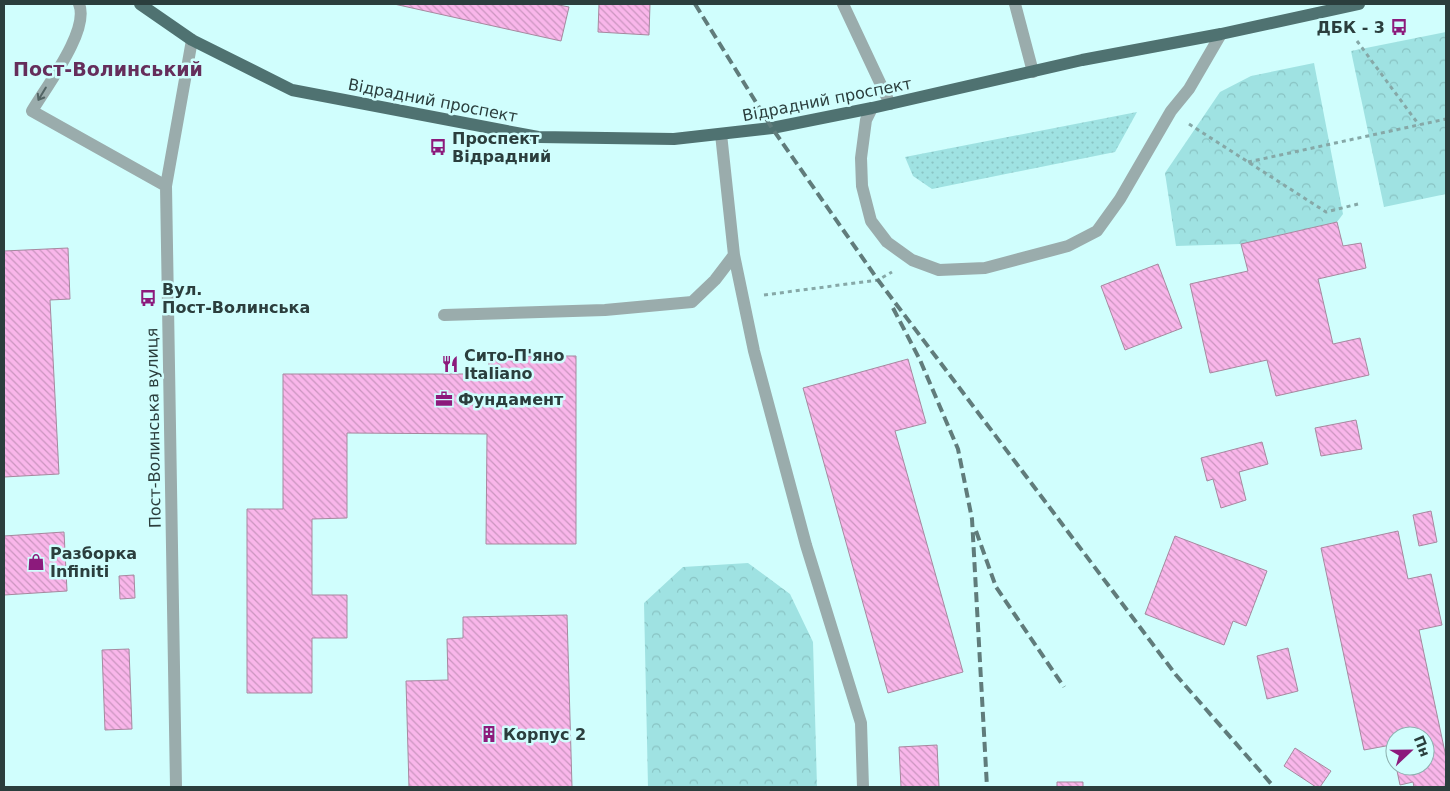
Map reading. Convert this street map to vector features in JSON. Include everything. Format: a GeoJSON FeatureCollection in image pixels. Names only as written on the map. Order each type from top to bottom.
{"type":"FeatureCollection","features":[{"type":"Feature","properties":{"kind":"main road","name":"Відрадний проспект"},"geometry":{"type":"LineString","coordinates":[[140,4],[192,40],[292,90],[538,137],[674,139],[772,128],[872,108],[1082,60],[1221,34],[1359,4]]}},
{"type":"Feature","properties":{"kind":"street"},"geometry":{"type":"LineString","coordinates":[[79,4],[82,12],[76,37],[32,110],[166,186]]}},
{"type":"Feature","properties":{"kind":"street"},"geometry":{"type":"LineString","coordinates":[[843,4],[890,104]]}},
{"type":"Feature","properties":{"kind":"street"},"geometry":{"type":"LineString","coordinates":[[1015,4],[1033,72]]}},
{"type":"Feature","properties":{"kind":"street"},"geometry":{"type":"LineString","coordinates":[[872,108],[866,120],[861,158],[862,186],[871,221],[887,242],[912,260],[939,270],[985,268],[1068,246],[1097,231],[1120,199],[1171,111],[1189,89],[1221,34]]}},
{"type":"Feature","properties":{"kind":"street","name":"Пост-Волинська вулиця"},"geometry":{"type":"LineString","coordinates":[[176,787],[166,186],[192,40]]}},
{"type":"Feature","properties":{"kind":"street"},"geometry":{"type":"LineString","coordinates":[[721,134],[734,255],[754,351],[806,545],[861,723],[863,787]]}},
{"type":"Feature","properties":{"kind":"street"},"geometry":{"type":"LineString","coordinates":[[444,315],[605,310],[692,302],[715,280],[734,255]]}},
{"type":"Feature","properties":{"kind":"path"},"geometry":{"type":"LineString","coordinates":[[1357,41],[1419,125]]}},
{"type":"Feature","properties":{"kind":"path"},"geometry":{"type":"LineString","coordinates":[[1248,162],[1446,119]]}},
{"type":"Feature","properties":{"kind":"path"},"geometry":{"type":"LineString","coordinates":[[1189,124],[1326,212],[1358,204]]}},
{"type":"Feature","properties":{"kind":"path"},"geometry":{"type":"LineString","coordinates":[[744,297],[878,280],[912,260]]}},
{"type":"Feature","properties":{"kind":"green space"},"geometry":{"type":"Polygon","coordinates":[[[1446,32],[1446,194],[1384,207],[1351,51],[1446,32]]]}},
{"type":"Feature","properties":{"kind":"green space"},"geometry":{"type":"Polygon","coordinates":[[[1314,63],[1343,214],[1337,222],[1241,244],[1176,246],[1165,173],[1220,92],[1251,76],[1314,63]]]}},
{"type":"Feature","properties":{"kind":"green space"},"geometry":{"type":"Polygon","coordinates":[[[1137,112],[1115,152],[932,189],[913,176],[905,157],[1137,112]]]}},
{"type":"Feature","properties":{"kind":"green space"},"geometry":{"type":"Polygon","coordinates":[[[748,563],[790,594],[813,642],[817,787],[648,787],[644,603],[683,567],[748,563]]]}},
{"type":"Feature","properties":{"kind":"building"},"geometry":{"type":"Polygon","coordinates":[[[394,4],[554,4],[569,7],[561,41],[394,4]]]}},
{"type":"Feature","properties":{"kind":"building"},"geometry":{"type":"Polygon","coordinates":[[[599,4],[650,4],[649,35],[598,32],[599,4]]]}},
{"type":"Feature","properties":{"kind":"building"},"geometry":{"type":"Polygon","coordinates":[[[1337,222],[1343,246],[1361,243],[1366,268],[1318,279],[1333,344],[1360,338],[1369,375],[1276,396],[1267,360],[1210,373],[1190,284],[1248,271],[1241,244],[1337,222]]]}},
{"type":"Feature","properties":{"kind":"building"},"geometry":{"type":"Polygon","coordinates":[[[68,248],[70,299],[50,300],[59,474],[4,477],[4,251],[68,248]]]}},
{"type":"Feature","properties":{"kind":"building"},"geometry":{"type":"Polygon","coordinates":[[[1158,264],[1182,328],[1125,350],[1101,286],[1158,264]]]}},
{"type":"Feature","properties":{"kind":"building"},"geometry":{"type":"Polygon","coordinates":[[[489,356],[576,356],[576,544],[486,544],[487,434],[347,433],[347,518],[312,519],[312,595],[347,595],[347,638],[312,638],[312,693],[247,693],[247,509],[283,509],[283,374],[489,374],[489,356]]]}},
{"type":"Feature","properties":{"kind":"building"},"geometry":{"type":"Polygon","coordinates":[[[908,359],[926,423],[895,431],[963,672],[888,693],[803,388],[908,359]]]}},
{"type":"Feature","properties":{"kind":"building"},"geometry":{"type":"Polygon","coordinates":[[[1356,420],[1362,449],[1321,456],[1315,428],[1356,420]]]}},
{"type":"Feature","properties":{"kind":"building"},"geometry":{"type":"Polygon","coordinates":[[[1262,442],[1268,464],[1239,472],[1246,500],[1221,508],[1213,479],[1207,481],[1201,458],[1262,442]]]}},
{"type":"Feature","properties":{"kind":"building"},"geometry":{"type":"Polygon","coordinates":[[[1431,511],[1437,542],[1419,546],[1413,515],[1431,511]]]}},
{"type":"Feature","properties":{"kind":"building"},"geometry":{"type":"Polygon","coordinates":[[[1398,531],[1408,579],[1431,574],[1442,625],[1419,630],[1446,757],[1446,786],[1414,787],[1413,782],[1400,785],[1398,776],[1435,776],[1435,726],[1385,726],[1385,746],[1364,750],[1321,548],[1398,531]]]}},
{"type":"Feature","properties":{"kind":"building"},"geometry":{"type":"Polygon","coordinates":[[[64,532],[67,591],[4,595],[4,536],[64,532]]]}},
{"type":"Feature","properties":{"kind":"building"},"geometry":{"type":"Polygon","coordinates":[[[1175,536],[1267,571],[1246,626],[1233,621],[1224,645],[1145,614],[1175,536]]]}},
{"type":"Feature","properties":{"kind":"building"},"geometry":{"type":"Polygon","coordinates":[[[134,575],[135,598],[120,599],[119,576],[134,575]]]}},
{"type":"Feature","properties":{"kind":"building","name":"Корпус 2"},"geometry":{"type":"Polygon","coordinates":[[[567,615],[572,787],[409,787],[406,681],[448,680],[447,639],[463,638],[463,617],[567,615]]]}},
{"type":"Feature","properties":{"kind":"building"},"geometry":{"type":"Polygon","coordinates":[[[1288,648],[1298,691],[1267,699],[1257,656],[1288,648]]]}},
{"type":"Feature","properties":{"kind":"building"},"geometry":{"type":"Polygon","coordinates":[[[129,649],[132,729],[105,730],[102,650],[129,649]]]}},
{"type":"Feature","properties":{"kind":"building"},"geometry":{"type":"Polygon","coordinates":[[[937,745],[939,787],[901,787],[899,747],[937,745]]]}},
{"type":"Feature","properties":{"kind":"building"},"geometry":{"type":"Polygon","coordinates":[[[1295,748],[1331,771],[1320,787],[1316,787],[1284,766],[1295,748]]]}},
{"type":"Feature","properties":{"kind":"building"},"geometry":{"type":"Polygon","coordinates":[[[1057,782],[1083,782],[1083,787],[1057,787],[1057,782]]]}},
{"type":"Feature","properties":{"kind":"railway"},"geometry":{"type":"LineString","coordinates":[[695,4],[772,128],[878,280],[1176,675],[1274,787]]}},
{"type":"Feature","properties":{"kind":"railway"},"geometry":{"type":"LineString","coordinates":[[893,308],[920,360],[958,449],[972,519],[987,787]]}},
{"type":"Feature","properties":{"kind":"railway"},"geometry":{"type":"LineString","coordinates":[[976,531],[996,587],[1064,687]]}},
{"type":"Feature","properties":{"kind":"place","name":"ДБК - 3"},"geometry":{"type":"Point","coordinates":[1399,27]}},
{"type":"Feature","properties":{"kind":"place","name":"Проспект Відрадний"},"geometry":{"type":"Point","coordinates":[438,147]}},
{"type":"Feature","properties":{"kind":"place","name":"Вул. Пост-Волинська"},"geometry":{"type":"Point","coordinates":[148,298]}},
{"type":"Feature","properties":{"kind":"place","name":"Сито-П'яно Italiano"},"geometry":{"type":"Point","coordinates":[450,364]}},
{"type":"Feature","properties":{"kind":"place","name":"Фундамент"},"geometry":{"type":"Point","coordinates":[444,399]}},
{"type":"Feature","properties":{"kind":"place","name":"Разборка Infiniti"},"geometry":{"type":"Point","coordinates":[36,562]}},
{"type":"Feature","properties":{"kind":"place","name":"Корпус 2"},"geometry":{"type":"Point","coordinates":[489,734]}},
{"type":"Feature","properties":{"kind":"district","name":"Пост-Волинський"},"geometry":{"type":"Point","coordinates":[108,69]}}]}
